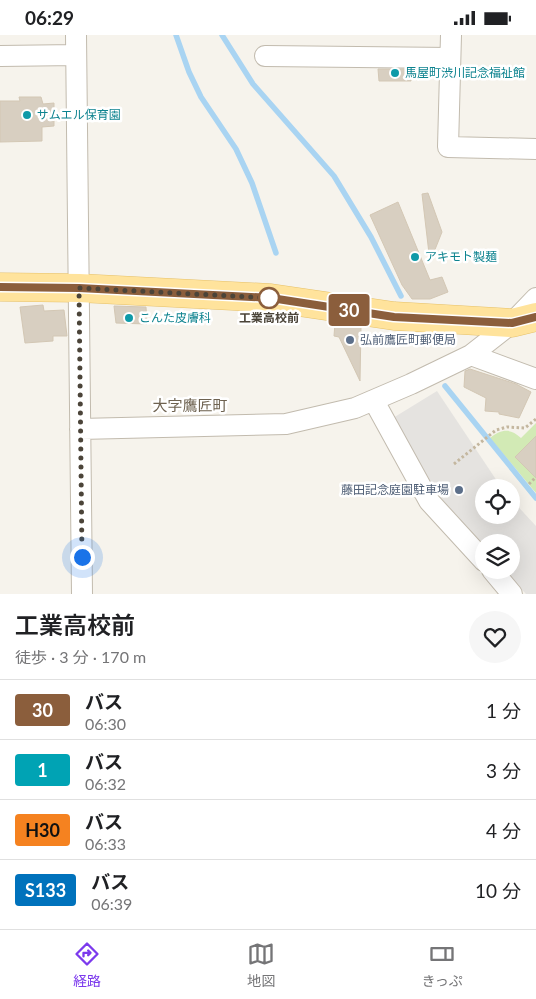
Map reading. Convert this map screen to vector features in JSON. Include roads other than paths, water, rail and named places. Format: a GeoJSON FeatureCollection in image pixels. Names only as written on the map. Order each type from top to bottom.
{"type":"FeatureCollection","features":[{"type":"Feature","properties":{"kind":"main road"},"geometry":{"type":"LineString","coordinates":[[0,287],[79,288],[271,298],[394,317],[524,320]]}},
{"type":"Feature","properties":{"kind":"street"},"geometry":{"type":"LineString","coordinates":[[76,35],[82,594]]}},
{"type":"Feature","properties":{"kind":"street"},"geometry":{"type":"LineString","coordinates":[[451,35],[448,147],[536,149]]}},
{"type":"Feature","properties":{"kind":"street"},"geometry":{"type":"LineString","coordinates":[[0,56],[76,55]]}},
{"type":"Feature","properties":{"kind":"street"},"geometry":{"type":"LineString","coordinates":[[265,56],[450,58]]}},
{"type":"Feature","properties":{"kind":"street"},"geometry":{"type":"LineString","coordinates":[[80,429],[286,424],[355,408],[374,401],[470,355],[524,320],[536,298]]}},
{"type":"Feature","properties":{"kind":"street"},"geometry":{"type":"LineString","coordinates":[[470,355],[536,379]]}},
{"type":"Feature","properties":{"kind":"street"},"geometry":{"type":"LineString","coordinates":[[374,401],[429,501],[475,551]]}},
{"type":"Feature","properties":{"kind":"street"},"geometry":{"type":"LineString","coordinates":[[500,579],[512,594]]}},
{"type":"Feature","properties":{"kind":"waterway"},"geometry":{"type":"LineString","coordinates":[[176,35],[189,72],[201,97],[236,149],[252,183],[276,253]]}},
{"type":"Feature","properties":{"kind":"waterway"},"geometry":{"type":"LineString","coordinates":[[222,35],[253,84],[334,176],[371,237],[401,296]]}},
{"type":"Feature","properties":{"kind":"waterway"},"geometry":{"type":"LineString","coordinates":[[445,386],[536,498]]}},
{"type":"Feature","properties":{"kind":"place","name":"馬屋町渋川記念福祉館"},"geometry":{"type":"Point","coordinates":[395,73]}},
{"type":"Feature","properties":{"kind":"place","name":"サムエル保育園"},"geometry":{"type":"Point","coordinates":[27,115]}},
{"type":"Feature","properties":{"kind":"place","name":"アキモト製麺"},"geometry":{"type":"Point","coordinates":[415,257]}},
{"type":"Feature","properties":{"kind":"place","name":"工業高校前"},"geometry":{"type":"Point","coordinates":[269,298]}},
{"type":"Feature","properties":{"kind":"place","name":"こんた皮膚科"},"geometry":{"type":"Point","coordinates":[129,318]}},
{"type":"Feature","properties":{"kind":"place","name":"弘前鷹匠町郵便局"},"geometry":{"type":"Point","coordinates":[350,340]}},
{"type":"Feature","properties":{"kind":"place","name":"藤田記念庭園駐車場"},"geometry":{"type":"Point","coordinates":[459,490]}},
{"type":"Feature","properties":{"kind":"district","name":"大字鷹匠町"},"geometry":{"type":"Point","coordinates":[190,406]}}]}
